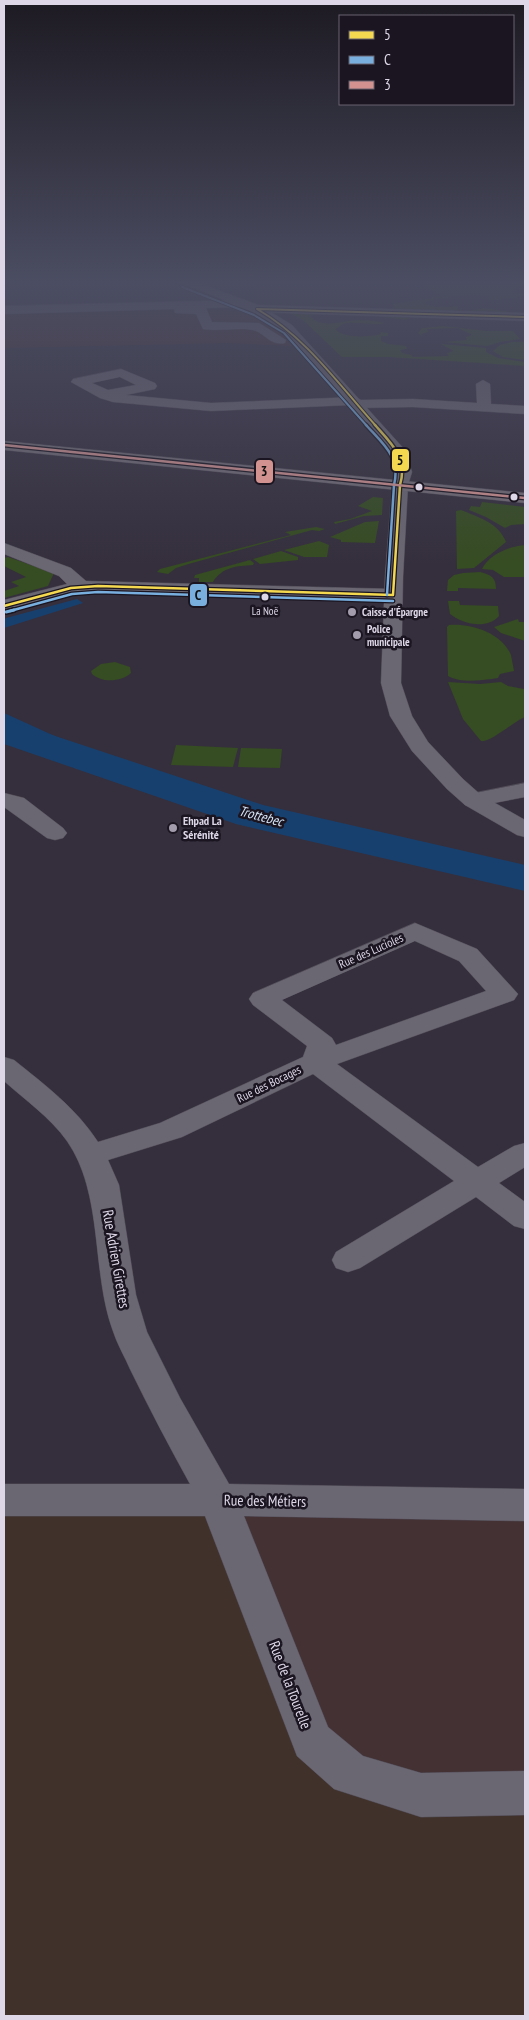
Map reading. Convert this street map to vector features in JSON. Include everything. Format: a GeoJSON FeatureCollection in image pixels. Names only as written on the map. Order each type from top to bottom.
{"type":"FeatureCollection","features":[{"type":"Feature","properties":{"kind":"main road"},"geometry":{"type":"LineString","coordinates":[[4,446],[525,498]]}},
{"type":"Feature","properties":{"kind":"street"},"geometry":{"type":"LineString","coordinates":[[331,375],[397,450],[404,472],[400,485],[393,595],[391,683],[400,716],[420,746],[455,784],[473,800],[525,830]]}},
{"type":"Feature","properties":{"kind":"street"},"geometry":{"type":"LineString","coordinates":[[483,384],[484,407]]}},
{"type":"Feature","properties":{"kind":"street"},"geometry":{"type":"LineString","coordinates":[[105,396],[124,400],[211,407],[395,402],[525,410]]}},
{"type":"Feature","properties":{"kind":"street"},"geometry":{"type":"LineString","coordinates":[[4,548],[65,572],[81,587]]}},
{"type":"Feature","properties":{"kind":"street"},"geometry":{"type":"LineString","coordinates":[[4,606],[81,587],[393,595]]}},
{"type":"Feature","properties":{"kind":"street"},"geometry":{"type":"LineString","coordinates":[[473,800],[525,790]]}},
{"type":"Feature","properties":{"kind":"street"},"geometry":{"type":"LineString","coordinates":[[4,800],[16,803],[56,833]]}},
{"type":"Feature","properties":{"kind":"street","name":"Rue des Lucioles"},"geometry":{"type":"LineString","coordinates":[[415,931],[468,955],[504,994],[316,1062],[322,1044],[263,999],[415,931]]}},
{"type":"Feature","properties":{"kind":"street","name":"Rue des Bocages"},"geometry":{"type":"LineString","coordinates":[[91,1156],[171,1130],[316,1062],[525,1218]]}},
{"type":"Feature","properties":{"kind":"street","name":"Rue Adrien Girettes"},"geometry":{"type":"LineString","coordinates":[[4,1066],[57,1111],[77,1133],[91,1156],[103,1185],[119,1295],[130,1332],[165,1404],[218,1500]]}},
{"type":"Feature","properties":{"kind":"street"},"geometry":{"type":"LineString","coordinates":[[348,1260],[525,1153]]}},
{"type":"Feature","properties":{"kind":"street","name":"Rue des Métiers"},"geometry":{"type":"LineString","coordinates":[[4,1500],[218,1500],[525,1505]]}},
{"type":"Feature","properties":{"kind":"street","name":"Rue de la Tourelle"},"geometry":{"type":"LineString","coordinates":[[218,1500],[312,1741],[350,1774],[421,1795],[525,1793]]}},
{"type":"Feature","properties":{"kind":"shaded area"},"geometry":{"type":"Polygon","coordinates":[[[4,1500],[218,1500],[312,1741],[421,1795],[525,1793],[525,2016],[4,2016],[4,1500]]]}},
{"type":"Feature","properties":{"kind":"shaded area"},"geometry":{"type":"Polygon","coordinates":[[[218,1500],[525,1505],[525,1793],[421,1795],[350,1774],[218,1500]]]}},
{"type":"Feature","properties":{"kind":"green space"},"geometry":{"type":"Polygon","coordinates":[[[373,497],[383,498],[382,515],[364,516],[335,524],[334,522],[350,519],[372,511],[358,506],[373,497]]]}},
{"type":"Feature","properties":{"kind":"green space"},"geometry":{"type":"Polygon","coordinates":[[[482,502],[525,507],[525,524],[511,525],[505,528],[469,510],[471,506],[480,507],[482,502]]]}},
{"type":"Feature","properties":{"kind":"green space"},"geometry":{"type":"Polygon","coordinates":[[[461,510],[493,525],[503,535],[506,542],[474,568],[457,569],[456,511],[461,510]]]}},
{"type":"Feature","properties":{"kind":"green space"},"geometry":{"type":"Polygon","coordinates":[[[379,521],[375,543],[341,542],[341,540],[330,537],[365,522],[379,521]]]}},
{"type":"Feature","properties":{"kind":"green space"},"geometry":{"type":"Polygon","coordinates":[[[316,527],[325,529],[319,531],[312,530],[192,563],[176,568],[168,574],[157,572],[160,569],[291,535],[285,532],[316,527]]]}},
{"type":"Feature","properties":{"kind":"green space"},"geometry":{"type":"Polygon","coordinates":[[[319,541],[329,545],[327,557],[304,557],[284,550],[319,541]]]}},
{"type":"Feature","properties":{"kind":"green space"},"geometry":{"type":"Polygon","coordinates":[[[525,545],[525,577],[504,577],[493,570],[482,569],[490,559],[500,552],[525,545]]]}},
{"type":"Feature","properties":{"kind":"green space"},"geometry":{"type":"Polygon","coordinates":[[[281,551],[298,557],[298,560],[260,564],[253,559],[281,551]]]}},
{"type":"Feature","properties":{"kind":"green space"},"geometry":{"type":"Polygon","coordinates":[[[8,557],[54,573],[48,586],[4,598],[4,591],[19,586],[11,582],[26,577],[4,566],[4,558],[8,557]]]}},
{"type":"Feature","properties":{"kind":"green space"},"geometry":{"type":"Polygon","coordinates":[[[250,560],[254,563],[253,565],[225,570],[213,582],[199,582],[199,578],[194,578],[195,575],[250,560]]]}},
{"type":"Feature","properties":{"kind":"green space"},"geometry":{"type":"Polygon","coordinates":[[[480,572],[492,577],[496,589],[458,588],[458,591],[447,591],[448,580],[454,575],[480,572]]]}},
{"type":"Feature","properties":{"kind":"green space"},"geometry":{"type":"Polygon","coordinates":[[[448,601],[459,601],[460,605],[498,606],[499,616],[488,623],[468,623],[450,614],[448,601]]]}},
{"type":"Feature","properties":{"kind":"green space"},"geometry":{"type":"Polygon","coordinates":[[[518,619],[519,622],[525,622],[525,641],[501,633],[494,627],[518,619]]]}},
{"type":"Feature","properties":{"kind":"green space"},"geometry":{"type":"Polygon","coordinates":[[[449,625],[476,628],[493,635],[507,647],[511,655],[514,671],[500,674],[498,678],[466,681],[448,676],[447,627],[449,625]]]}},
{"type":"Feature","properties":{"kind":"green space"},"geometry":{"type":"Polygon","coordinates":[[[115,662],[130,667],[131,673],[117,680],[101,679],[92,674],[91,671],[101,664],[115,662]]]}},
{"type":"Feature","properties":{"kind":"green space"},"geometry":{"type":"Polygon","coordinates":[[[448,682],[480,684],[501,682],[508,686],[524,689],[525,717],[496,736],[481,741],[463,719],[448,682]]]}},
{"type":"Feature","properties":{"kind":"green space"},"geometry":{"type":"Polygon","coordinates":[[[176,745],[238,748],[233,767],[171,765],[176,745]]]}},
{"type":"Feature","properties":{"kind":"green space"},"geometry":{"type":"Polygon","coordinates":[[[241,748],[282,749],[280,768],[238,767],[241,748]]]}},
{"type":"Feature","properties":{"kind":"water"},"geometry":{"type":"Polygon","coordinates":[[[77,599],[83,603],[4,628],[4,619],[6,618],[77,599]]]}},
{"type":"Feature","properties":{"kind":"water"},"geometry":{"type":"Polygon","coordinates":[[[4,713],[81,748],[70,756],[4,734],[4,713]]]}},
{"type":"Feature","properties":{"kind":"waterway","name":"Trottebec"},"geometry":{"type":"LineString","coordinates":[[4,731],[251,815],[525,878]]}},
{"type":"Feature","properties":{"kind":"transit line","name":"C"},"geometry":{"type":"LineString","coordinates":[[322,375],[391,453],[397,472],[394,485],[387,595]]}},
{"type":"Feature","properties":{"kind":"transit line","name":"5"},"geometry":{"type":"LineString","coordinates":[[331,375],[397,450],[404,472],[400,485],[393,595]]}},
{"type":"Feature","properties":{"kind":"transit line","name":"3"},"geometry":{"type":"LineString","coordinates":[[4,445],[525,498]]}},
{"type":"Feature","properties":{"kind":"transit line","name":"5"},"geometry":{"type":"LineString","coordinates":[[4,606],[71,588],[98,586],[393,595]]}},
{"type":"Feature","properties":{"kind":"transit line","name":"C"},"geometry":{"type":"LineString","coordinates":[[6,612],[72,594],[98,592],[393,601]]}},
{"type":"Feature","properties":{"kind":"place","name":"La Noë"},"geometry":{"type":"Point","coordinates":[265,597]}},
{"type":"Feature","properties":{"kind":"place","name":"Caisse d'Épargne"},"geometry":{"type":"Point","coordinates":[352,612]}},
{"type":"Feature","properties":{"kind":"place","name":"Police municipale"},"geometry":{"type":"Point","coordinates":[357,635]}},
{"type":"Feature","properties":{"kind":"place","name":"Ehpad La Sérénité"},"geometry":{"type":"Point","coordinates":[173,828]}}]}
